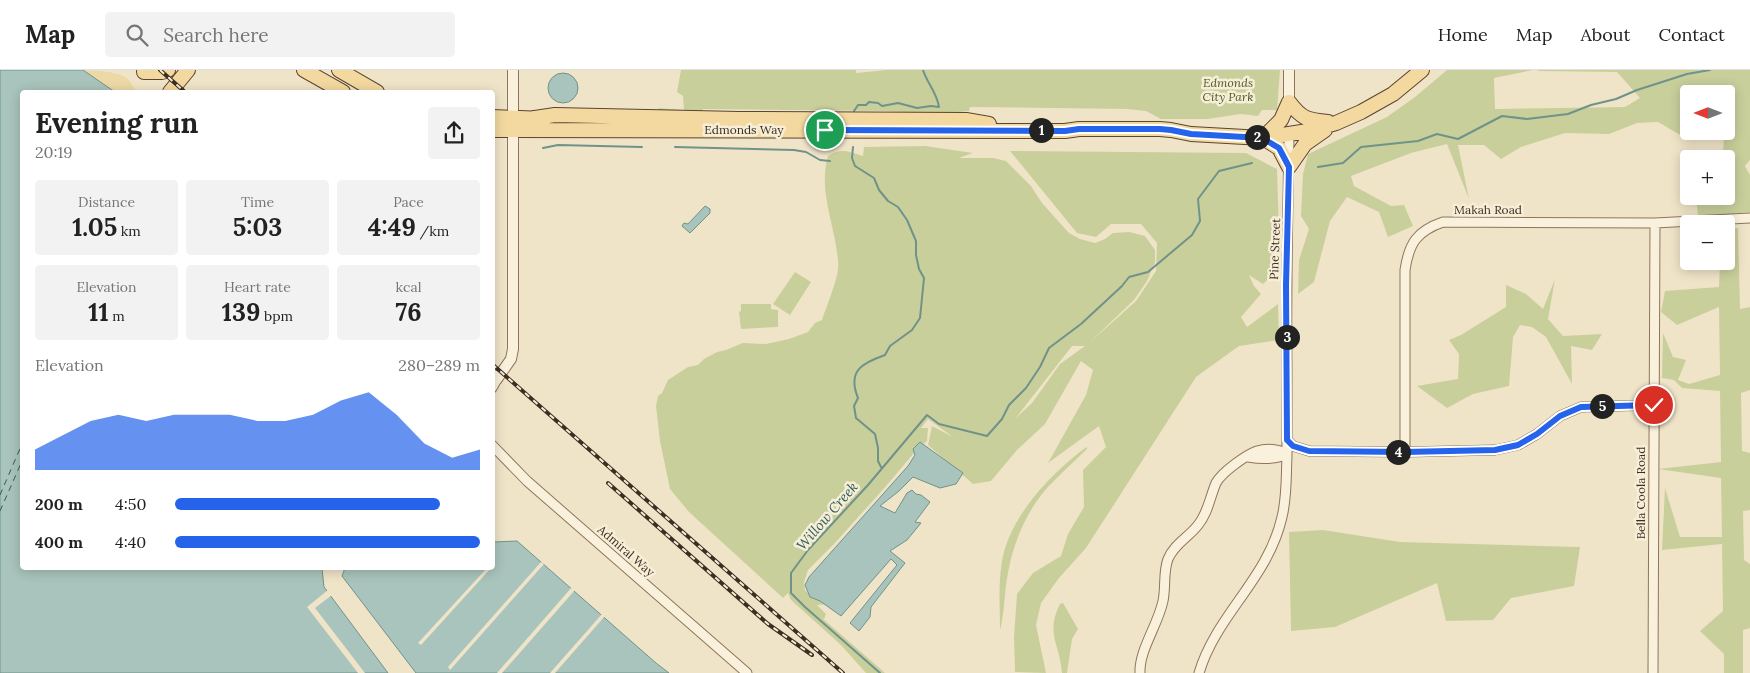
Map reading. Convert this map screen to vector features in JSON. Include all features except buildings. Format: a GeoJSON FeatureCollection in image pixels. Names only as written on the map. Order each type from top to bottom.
{"type":"FeatureCollection","features":[{"type":"Feature","properties":{"kind":"main road"},"geometry":{"type":"LineString","coordinates":[[144,72],[168,70]]}},
{"type":"Feature","properties":{"kind":"main road"},"geometry":{"type":"LineString","coordinates":[[171,90],[180,70]]}},
{"type":"Feature","properties":{"kind":"main road"},"geometry":{"type":"LineString","coordinates":[[171,90],[188,70]]}},
{"type":"Feature","properties":{"kind":"main road"},"geometry":{"type":"LineString","coordinates":[[304,70],[327,88]]}},
{"type":"Feature","properties":{"kind":"main road"},"geometry":{"type":"LineString","coordinates":[[339,70],[374,90]]}},
{"type":"Feature","properties":{"kind":"main road","name":"Edmonds Way"},"geometry":{"type":"LineString","coordinates":[[513,124],[1065,131],[1081,136],[1170,138],[1191,134],[1262,138],[1336,123],[1361,112],[1393,94],[1422,70]]}},
{"type":"Feature","properties":{"kind":"main road"},"geometry":{"type":"LineString","coordinates":[[1289,102],[1302,117],[1311,121],[1336,123],[1305,144],[1289,167],[1279,148],[1262,138],[1281,120],[1289,102]]}},
{"type":"Feature","properties":{"kind":"main road"},"geometry":{"type":"LineString","coordinates":[[495,129],[535,118],[555,115],[749,119],[966,120],[993,125],[1198,126],[1245,136]]}},
{"type":"Feature","properties":{"kind":"main road"},"geometry":{"type":"LineString","coordinates":[[495,117],[513,124]]}},
{"type":"Feature","properties":{"kind":"street"},"geometry":{"type":"LineString","coordinates":[[495,379],[511,359],[513,349],[513,70]]}},
{"type":"Feature","properties":{"kind":"street"},"geometry":{"type":"LineString","coordinates":[[1289,70],[1289,102]]}},
{"type":"Feature","properties":{"kind":"street","name":"Pine Street"},"geometry":{"type":"LineString","coordinates":[[1199,673],[1205,655],[1216,635],[1264,565],[1276,538],[1284,508],[1287,454],[1286,285],[1289,134]]}},
{"type":"Feature","properties":{"kind":"street","name":"Makah Road"},"geometry":{"type":"LineString","coordinates":[[1405,452],[1405,270],[1413,242],[1422,231],[1443,222],[1655,223],[1750,218]]}},
{"type":"Feature","properties":{"kind":"street","name":"Bella Coola Road"},"geometry":{"type":"LineString","coordinates":[[1653,673],[1655,223]]}},
{"type":"Feature","properties":{"kind":"street"},"geometry":{"type":"LineString","coordinates":[[1287,440],[1293,446],[1309,451],[1405,452],[1495,450],[1518,445],[1537,434],[1560,416],[1581,407],[1654,405]]}},
{"type":"Feature","properties":{"kind":"street","name":"Admiral Way"},"geometry":{"type":"LineString","coordinates":[[495,448],[527,481],[746,673]]}},
{"type":"Feature","properties":{"kind":"street"},"geometry":{"type":"LineString","coordinates":[[1140,673],[1143,653],[1156,626],[1163,601],[1168,559],[1175,547],[1198,526],[1207,511],[1217,482],[1231,466],[1248,457],[1277,458],[1287,454]]}},
{"type":"Feature","properties":{"kind":"green space","name":"Edmonds City Park"},"geometry":{"type":"Polygon","coordinates":[[[681,70],[856,70],[856,73],[887,70],[1280,70],[1277,110],[1262,110],[1258,116],[1241,114],[1207,119],[1161,119],[1146,111],[1127,109],[970,107],[969,111],[938,114],[884,111],[703,109],[702,115],[663,116],[658,108],[684,110],[683,96],[677,92],[681,70]]]}},
{"type":"Feature","properties":{"kind":"green space"},"geometry":{"type":"Polygon","coordinates":[[[1447,70],[1533,70],[1494,78],[1495,109],[1625,107],[1640,98],[1617,72],[1538,70],[1750,70],[1750,160],[1745,166],[1750,175],[1750,212],[1698,215],[1697,205],[1735,205],[1735,150],[1723,150],[1724,140],[1735,140],[1735,85],[1680,85],[1680,135],[1658,122],[1637,123],[1609,134],[1565,133],[1521,147],[1501,159],[1484,145],[1458,145],[1469,199],[1447,144],[1411,153],[1351,176],[1354,186],[1391,206],[1404,205],[1413,226],[1388,237],[1379,212],[1347,197],[1330,221],[1314,282],[1298,294],[1299,260],[1309,229],[1301,216],[1303,174],[1308,154],[1387,117],[1415,97],[1447,70]]]}},
{"type":"Feature","properties":{"kind":"green space"},"geometry":{"type":"Polygon","coordinates":[[[925,146],[973,153],[959,158],[993,158],[1006,161],[1031,186],[1042,203],[1069,233],[1080,239],[1095,243],[1113,233],[1129,232],[1145,236],[1155,250],[1155,262],[1147,281],[1134,300],[1088,344],[1136,301],[1156,271],[1157,243],[1141,224],[1111,224],[1096,237],[1077,233],[1010,151],[1246,153],[1277,169],[1279,235],[1276,272],[1263,284],[1249,275],[1254,286],[1261,294],[1241,317],[1247,327],[1278,304],[1279,340],[1239,346],[1196,377],[1086,548],[1059,578],[1041,603],[1036,625],[1046,673],[1015,672],[1014,637],[1017,594],[1033,573],[1061,556],[1068,534],[1084,507],[1083,470],[1106,447],[1099,426],[1048,463],[1086,395],[1093,370],[1081,361],[1045,424],[1017,450],[991,481],[973,484],[928,445],[932,426],[953,437],[928,419],[921,428],[928,428],[927,441],[919,447],[834,544],[808,570],[804,582],[805,590],[811,596],[827,604],[817,605],[826,614],[824,619],[822,618],[885,673],[866,673],[841,645],[791,600],[788,593],[783,598],[689,512],[670,489],[660,441],[656,406],[658,396],[662,393],[668,380],[688,367],[698,365],[704,359],[717,352],[743,343],[766,344],[789,339],[808,332],[815,323],[822,320],[836,280],[838,266],[838,257],[825,190],[828,156],[841,151],[863,156],[864,147],[925,146]],[[1072,346],[1015,419],[1032,403],[1060,364],[1085,346],[1072,346]]]}},
{"type":"Feature","properties":{"kind":"green space"},"geometry":{"type":"Polygon","coordinates":[[[1735,228],[1738,228],[1740,309],[1750,307],[1750,390],[1741,393],[1742,451],[1750,453],[1750,510],[1743,511],[1744,560],[1750,564],[1750,628],[1743,630],[1743,673],[1724,673],[1724,654],[1700,631],[1723,611],[1722,544],[1662,550],[1665,488],[1680,537],[1722,537],[1721,478],[1658,469],[1721,462],[1720,391],[1682,388],[1674,380],[1662,378],[1663,333],[1673,357],[1686,360],[1678,380],[1689,384],[1720,375],[1719,307],[1677,325],[1661,312],[1665,291],[1719,287],[1720,270],[1735,270],[1735,228]]]}},
{"type":"Feature","properties":{"kind":"green space"},"geometry":{"type":"Polygon","coordinates":[[[795,272],[811,282],[790,315],[773,304],[795,272]]]}},
{"type":"Feature","properties":{"kind":"green space"},"geometry":{"type":"Polygon","coordinates":[[[1555,279],[1548,319],[1563,336],[1602,334],[1592,350],[1571,346],[1572,384],[1546,337],[1532,327],[1520,325],[1513,337],[1509,386],[1473,394],[1447,408],[1417,386],[1458,379],[1459,354],[1449,340],[1461,335],[1506,307],[1506,285],[1526,294],[1543,309],[1555,279]]]}},
{"type":"Feature","properties":{"kind":"green space"},"geometry":{"type":"Polygon","coordinates":[[[741,304],[771,304],[771,309],[778,310],[778,327],[741,329],[739,312],[741,311],[741,304]]]}},
{"type":"Feature","properties":{"kind":"green space"},"geometry":{"type":"Polygon","coordinates":[[[1087,447],[1040,496],[1027,516],[1010,562],[1000,630],[1002,561],[1011,532],[1037,493],[1058,471],[1087,447]]]}},
{"type":"Feature","properties":{"kind":"green space"},"geometry":{"type":"Polygon","coordinates":[[[1323,530],[1400,542],[1580,547],[1574,586],[1511,598],[1493,620],[1446,621],[1437,583],[1335,627],[1291,631],[1289,532],[1323,530]]]}},
{"type":"Feature","properties":{"kind":"green space"},"geometry":{"type":"Polygon","coordinates":[[[1063,603],[1078,629],[1072,639],[1067,673],[1062,673],[1054,631],[1056,614],[1060,604],[1063,603]]]}},
{"type":"Feature","properties":{"kind":"sand"},"geometry":{"type":"Polygon","coordinates":[[[71,70],[100,71],[122,75],[137,90],[98,90],[71,70]]]}},
{"type":"Feature","properties":{"kind":"water"},"geometry":{"type":"Polygon","coordinates":[[[0,70],[83,70],[112,90],[20,90],[20,570],[322,570],[324,587],[388,673],[0,673],[0,70]]]}},
{"type":"Feature","properties":{"kind":"water"},"geometry":{"type":"Polygon","coordinates":[[[563,73],[574,77],[578,88],[574,99],[563,103],[552,99],[548,88],[552,77],[563,73]]]}},
{"type":"Feature","properties":{"kind":"water"},"geometry":{"type":"Polygon","coordinates":[[[705,206],[710,209],[710,213],[690,233],[682,226],[684,223],[688,224],[705,206]]]}},
{"type":"Feature","properties":{"kind":"water"},"geometry":{"type":"Polygon","coordinates":[[[920,442],[963,473],[956,484],[940,488],[913,477],[880,506],[895,513],[907,493],[912,490],[930,502],[915,522],[921,523],[907,540],[890,551],[905,563],[871,607],[870,617],[859,631],[850,623],[897,565],[891,559],[841,616],[820,601],[810,597],[805,585],[809,577],[908,466],[915,455],[913,449],[920,442]]]}},
{"type":"Feature","properties":{"kind":"water"},"geometry":{"type":"Polygon","coordinates":[[[517,541],[669,673],[416,673],[342,576],[344,570],[495,570],[495,542],[517,541]]]}},
{"type":"Feature","properties":{"kind":"pier"},"geometry":{"type":"Polygon","coordinates":[[[541,562],[544,564],[450,670],[448,667],[541,562]]]}},
{"type":"Feature","properties":{"kind":"pier"},"geometry":{"type":"Polygon","coordinates":[[[485,570],[489,570],[421,645],[418,643],[485,570]]]}},
{"type":"Feature","properties":{"kind":"pier"},"geometry":{"type":"Polygon","coordinates":[[[572,587],[575,590],[502,673],[497,673],[572,587]]]}},
{"type":"Feature","properties":{"kind":"pier"},"geometry":{"type":"Polygon","coordinates":[[[328,590],[332,595],[315,608],[365,673],[358,673],[307,607],[328,590]]]}},
{"type":"Feature","properties":{"kind":"pier"},"geometry":{"type":"Polygon","coordinates":[[[602,614],[605,616],[555,673],[550,673],[602,614]]]}},
{"type":"Feature","properties":{"kind":"waterway"},"geometry":{"type":"LineString","coordinates":[[854,111],[858,105],[866,105],[869,102],[878,103],[882,106],[898,103],[917,108],[939,107],[923,70]]}},
{"type":"Feature","properties":{"kind":"waterway","name":"Willow Creek"},"geometry":{"type":"LineString","coordinates":[[1318,167],[1343,163],[1361,147],[1418,141],[1437,134],[1458,139],[1502,116],[1527,119],[1568,114],[1687,74],[1710,70]]}},
{"type":"Feature","properties":{"kind":"waterway"},"geometry":{"type":"LineString","coordinates":[[543,148],[558,145],[642,147]]}},
{"type":"Feature","properties":{"kind":"waterway"},"geometry":{"type":"LineString","coordinates":[[675,147],[794,150],[806,152],[820,160],[830,161]]}},
{"type":"Feature","properties":{"kind":"waterway"},"geometry":{"type":"LineString","coordinates":[[853,147],[852,158],[855,166],[874,178],[879,190],[888,201],[898,207],[907,220],[916,241],[919,269],[924,278],[920,318],[912,330],[890,346],[885,355],[863,365],[859,369],[854,381],[858,398],[854,406],[856,418],[875,434],[878,461],[881,467]]}},
{"type":"Feature","properties":{"kind":"waterway","name":"Willow Creek"},"geometry":{"type":"LineString","coordinates":[[880,673],[791,593],[791,573],[808,550],[868,485],[927,415],[939,424],[987,436],[1002,419],[1009,405],[1026,388],[1040,367],[1049,348],[1081,324],[1122,286],[1129,277],[1148,272],[1192,235],[1200,221],[1198,199],[1219,171],[1252,163]]}},
{"type":"Feature","properties":{"kind":"ferry route"},"geometry":{"type":"LineString","coordinates":[[0,495],[20,449]]}},
{"type":"Feature","properties":{"kind":"ferry route"},"geometry":{"type":"LineString","coordinates":[[0,511],[20,466]]}},
{"type":"Feature","properties":{"kind":"railway"},"geometry":{"type":"LineString","coordinates":[[160,70],[183,90]]}},
{"type":"Feature","properties":{"kind":"railway"},"geometry":{"type":"LineString","coordinates":[[495,367],[843,673]]}},
{"type":"Feature","properties":{"kind":"railway"},"geometry":{"type":"LineString","coordinates":[[608,483],[768,624],[812,655]]}},
{"type":"Feature","properties":{"kind":"route"},"geometry":{"type":"LineString","coordinates":[[825,130],[1065,131],[1079,129],[1160,129],[1191,134],[1245,136],[1262,138],[1269,141],[1279,148],[1289,167],[1289,227],[1286,285],[1287,440],[1297,448],[1309,451],[1405,452],[1495,450],[1518,445],[1537,434],[1560,416],[1581,407],[1654,405]]}}]}
